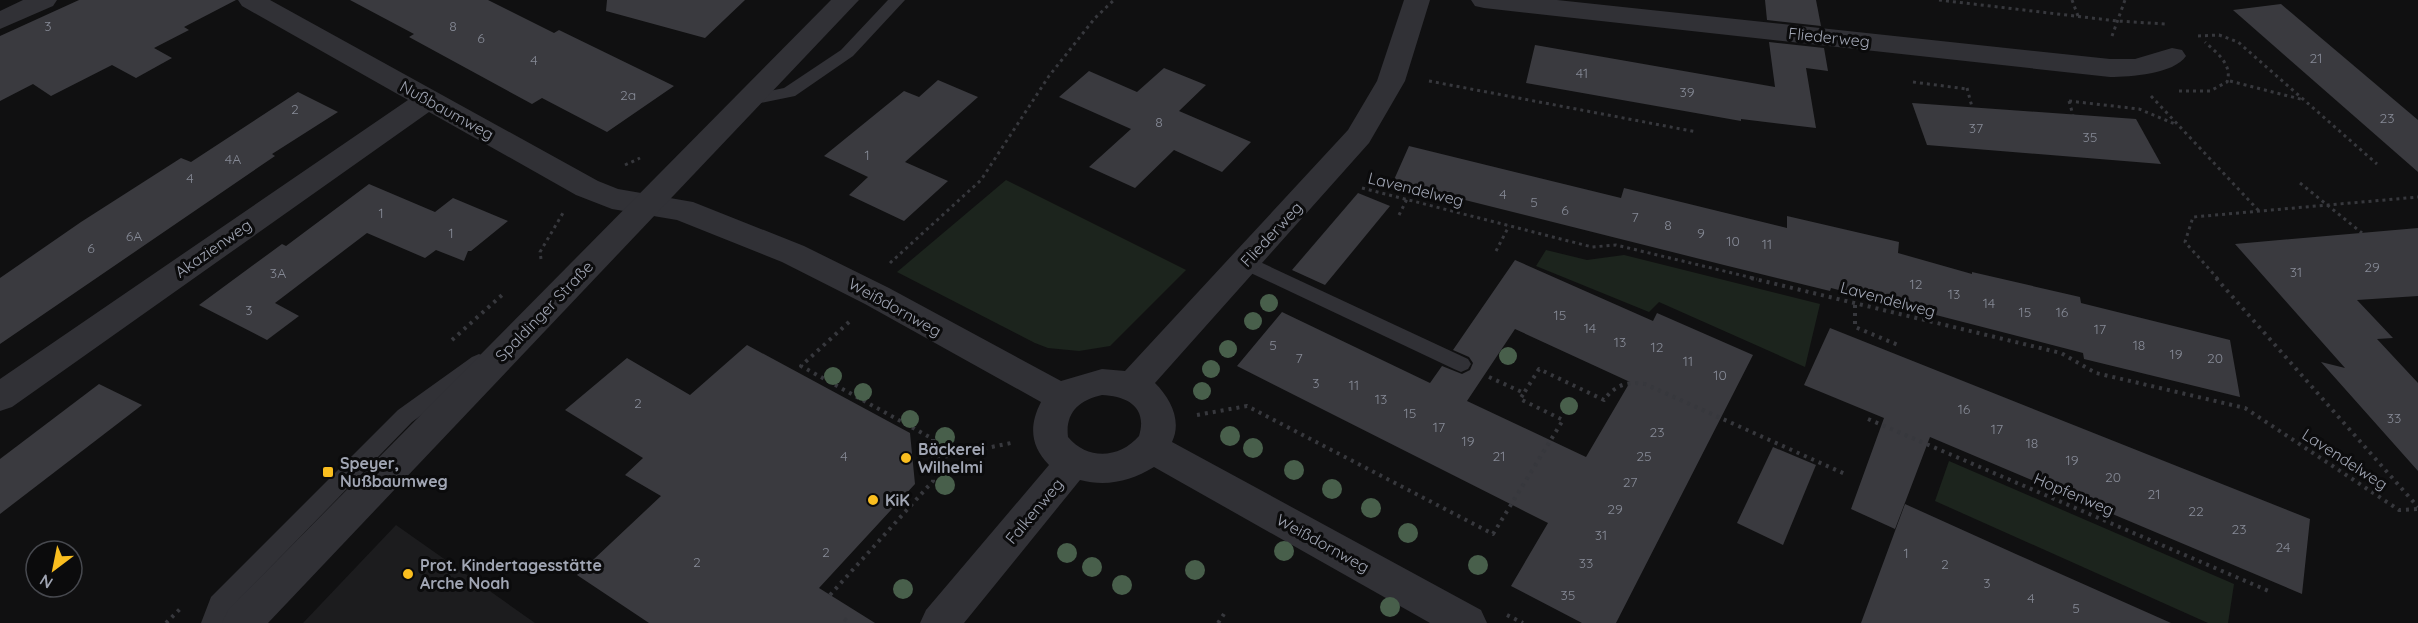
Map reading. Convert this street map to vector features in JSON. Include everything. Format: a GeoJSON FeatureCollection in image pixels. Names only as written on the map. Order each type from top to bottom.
{"type":"FeatureCollection","features":[{"type":"Feature","properties":{"kind":"street"},"geometry":{"type":"LineString","coordinates":[[0,21],[44,0]]}},
{"type":"Feature","properties":{"kind":"street","name":"Nußbaumweg"},"geometry":{"type":"LineString","coordinates":[[251,0],[427,100],[606,196],[612,199],[649,204]]}},
{"type":"Feature","properties":{"kind":"street","name":"Spaldinger Straße"},"geometry":{"type":"LineString","coordinates":[[242,623],[846,0]]}},
{"type":"Feature","properties":{"kind":"street","name":"Fliederweg"},"geometry":{"type":"LineString","coordinates":[[1132,386],[1359,136],[1391,81],[1418,0]]}},
{"type":"Feature","properties":{"kind":"street","name":"Fliederweg"},"geometry":{"type":"LineString","coordinates":[[1484,0],[2110,68],[2137,68],[2172,56]]}},
{"type":"Feature","properties":{"kind":"street","name":"Akazienweg"},"geometry":{"type":"LineString","coordinates":[[0,397],[427,100]]}},
{"type":"Feature","properties":{"kind":"street","name":"Weißdornweg"},"geometry":{"type":"LineString","coordinates":[[649,204],[682,210],[793,254],[1063,398]]}},
{"type":"Feature","properties":{"kind":"street"},"geometry":{"type":"LineString","coordinates":[[1061,450],[1052,416],[1063,398],[1074,390],[1102,382],[1132,386],[1145,394],[1155,406],[1159,420],[1158,434],[1151,448]]}},
{"type":"Feature","properties":{"kind":"street","name":"Weißdornweg"},"geometry":{"type":"LineString","coordinates":[[1151,448],[1467,623]]}},
{"type":"Feature","properties":{"kind":"street","name":"Falkenweg"},"geometry":{"type":"LineString","coordinates":[[940,623],[1061,450],[1093,469],[1116,468],[1136,460],[1151,448]]}},
{"type":"Feature","properties":{"kind":"lane"},"geometry":{"type":"LineString","coordinates":[[750,100],[789,92],[847,53],[897,0]]}},
{"type":"Feature","properties":{"kind":"lane"},"geometry":{"type":"LineString","coordinates":[[1245,262],[1461,364]]}},
{"type":"Feature","properties":{"kind":"lane"},"geometry":{"type":"LineString","coordinates":[[213,623],[219,604],[405,416],[530,325]]}},
{"type":"Feature","properties":{"kind":"path"},"geometry":{"type":"LineString","coordinates":[[889,264],[981,180],[1049,76],[1095,18],[1114,0]]}},
{"type":"Feature","properties":{"kind":"path"},"geometry":{"type":"LineString","coordinates":[[1939,0],[2165,24],[2174,28]]}},
{"type":"Feature","properties":{"kind":"path"},"geometry":{"type":"LineString","coordinates":[[2072,0],[2078,16]]}},
{"type":"Feature","properties":{"kind":"path"},"geometry":{"type":"LineString","coordinates":[[2195,36],[2211,33],[2223,34],[2238,42],[2376,164]]}},
{"type":"Feature","properties":{"kind":"path"},"geometry":{"type":"LineString","coordinates":[[2171,90],[2191,93],[2222,86],[2229,81],[2232,74],[2229,66],[2206,42],[2189,34]]}},
{"type":"Feature","properties":{"kind":"path"},"geometry":{"type":"LineString","coordinates":[[1428,81],[1697,132]]}},
{"type":"Feature","properties":{"kind":"path"},"geometry":{"type":"LineString","coordinates":[[2229,81],[2304,100]]}},
{"type":"Feature","properties":{"kind":"path"},"geometry":{"type":"LineString","coordinates":[[1913,82],[1967,89]]}},
{"type":"Feature","properties":{"kind":"path"},"geometry":{"type":"LineString","coordinates":[[2149,94],[2259,211]]}},
{"type":"Feature","properties":{"kind":"path"},"geometry":{"type":"LineString","coordinates":[[2069,101],[2139,109],[2179,126]]}},
{"type":"Feature","properties":{"kind":"path","name":"Lavendelweg"},"geometry":{"type":"LineString","coordinates":[[1323,178],[1592,247],[1616,245],[1840,299],[1855,305],[2061,353],[2096,373],[2245,408],[2399,510],[2418,508]]}},
{"type":"Feature","properties":{"kind":"path"},"geometry":{"type":"LineString","coordinates":[[2300,183],[2362,233]]}},
{"type":"Feature","properties":{"kind":"path"},"geometry":{"type":"LineString","coordinates":[[2418,197],[2193,217],[2185,242],[2418,508]]}},
{"type":"Feature","properties":{"kind":"path"},"geometry":{"type":"LineString","coordinates":[[1399,215],[1407,199]]}},
{"type":"Feature","properties":{"kind":"path"},"geometry":{"type":"LineString","coordinates":[[1496,251],[1509,226]]}},
{"type":"Feature","properties":{"kind":"path"},"geometry":{"type":"LineString","coordinates":[[1855,305],[1855,327],[1898,345]]}},
{"type":"Feature","properties":{"kind":"path"},"geometry":{"type":"LineString","coordinates":[[830,595],[933,480],[933,439],[801,366],[850,321]]}},
{"type":"Feature","properties":{"kind":"path"},"geometry":{"type":"LineString","coordinates":[[1461,364],[1524,393]]}},
{"type":"Feature","properties":{"kind":"path"},"geometry":{"type":"LineString","coordinates":[[1188,416],[1247,406],[1493,534],[1563,420],[1520,399],[1539,369],[1604,400],[1617,385],[1627,382],[1645,384],[1845,474]]}},
{"type":"Feature","properties":{"kind":"path","name":"Hopfenweg"},"geometry":{"type":"LineString","coordinates":[[1868,419],[2271,592]]}},
{"type":"Feature","properties":{"kind":"path"},"geometry":{"type":"LineString","coordinates":[[933,459],[1061,450]]}},
{"type":"Feature","properties":{"kind":"path"},"geometry":{"type":"LineString","coordinates":[[1502,612],[1523,623]]}},
{"type":"Feature","properties":{"kind":"path"},"geometry":{"type":"LineString","coordinates":[[1218,623],[1224,614]]}},
{"type":"Feature","properties":{"kind":"path"},"geometry":{"type":"LineString","coordinates":[[844,619],[850,623]]}},
{"type":"Feature","properties":{"kind":"shaded area"},"geometry":{"type":"Polygon","coordinates":[[[1006,180],[1186,270],[1110,346],[1079,351],[1048,348],[1035,343],[897,272],[1006,180]]]}},
{"type":"Feature","properties":{"kind":"shaded area"},"geometry":{"type":"Polygon","coordinates":[[[1546,250],[1587,260],[1624,255],[1820,304],[1805,367],[1659,302],[1649,312],[1536,266],[1546,250]]]}},
{"type":"Feature","properties":{"kind":"shaded area"},"geometry":{"type":"Polygon","coordinates":[[[1949,461],[2234,584],[2228,623],[2208,623],[1935,501],[1949,461]]]}},
{"type":"Feature","properties":{"kind":"shaded area","name":"Prot. Kindertagesstätte Arche Noah"},"geometry":{"type":"Polygon","coordinates":[[[396,525],[535,623],[303,623],[396,525]]]}},
{"type":"Feature","properties":{"kind":"building"},"geometry":{"type":"Polygon","coordinates":[[[79,0],[236,0],[184,27],[189,30],[154,48],[172,58],[136,78],[112,65],[51,96],[33,84],[0,101],[0,36],[79,0]]]}},
{"type":"Feature","properties":{"kind":"building"},"geometry":{"type":"Polygon","coordinates":[[[350,0],[488,0],[554,33],[559,30],[674,86],[607,132],[542,98],[532,104],[409,37],[414,34],[350,0]]]}},
{"type":"Feature","properties":{"kind":"building"},"geometry":{"type":"Polygon","coordinates":[[[607,0],[745,0],[705,38],[606,11],[607,0]]]}},
{"type":"Feature","properties":{"kind":"building"},"geometry":{"type":"Polygon","coordinates":[[[1765,0],[1816,0],[1821,26],[1767,20],[1765,0]]]}},
{"type":"Feature","properties":{"kind":"building"},"geometry":{"type":"Polygon","coordinates":[[[2281,4],[2418,120],[2418,172],[2233,10],[2281,4]]]}},
{"type":"Feature","properties":{"kind":"building"},"geometry":{"type":"Polygon","coordinates":[[[1769,42],[1824,48],[1828,71],[1806,68],[1816,128],[1741,119],[1741,121],[1526,83],[1535,45],[1775,87],[1769,42]]]}},
{"type":"Feature","properties":{"kind":"building"},"geometry":{"type":"Polygon","coordinates":[[[1164,68],[1206,85],[1179,111],[1251,142],[1222,172],[1174,150],[1135,188],[1089,167],[1131,129],[1059,97],[1089,71],[1137,92],[1164,68]]]}},
{"type":"Feature","properties":{"kind":"building"},"geometry":{"type":"Polygon","coordinates":[[[938,80],[978,97],[905,162],[948,181],[904,221],[849,195],[868,177],[824,156],[904,91],[919,97],[938,80]]]}},
{"type":"Feature","properties":{"kind":"building"},"geometry":{"type":"Polygon","coordinates":[[[298,92],[338,112],[272,154],[275,156],[0,344],[0,278],[81,222],[181,158],[191,162],[298,92]]]}},
{"type":"Feature","properties":{"kind":"building"},"geometry":{"type":"Polygon","coordinates":[[[1912,103],[2136,119],[2161,164],[1927,145],[1912,103]]]}},
{"type":"Feature","properties":{"kind":"building"},"geometry":{"type":"Polygon","coordinates":[[[1409,146],[1621,198],[1624,188],[1787,228],[1787,216],[1899,242],[1898,253],[1972,274],[1972,272],[2080,297],[2081,303],[2230,340],[2240,397],[2084,359],[2083,353],[1831,288],[1830,291],[1393,182],[1409,146]]]}},
{"type":"Feature","properties":{"kind":"building"},"geometry":{"type":"Polygon","coordinates":[[[369,184],[435,212],[453,198],[508,221],[468,251],[464,261],[436,250],[425,258],[367,233],[275,303],[299,316],[267,340],[199,305],[282,244],[286,246],[369,184]]]}},
{"type":"Feature","properties":{"kind":"building"},"geometry":{"type":"Polygon","coordinates":[[[1358,193],[1390,206],[1325,285],[1292,270],[1358,193]]]}},
{"type":"Feature","properties":{"kind":"building"},"geometry":{"type":"Polygon","coordinates":[[[2418,228],[2418,296],[2357,300],[2393,338],[2377,339],[2418,383],[2418,471],[2321,362],[2345,368],[2235,244],[2418,228]]]}},
{"type":"Feature","properties":{"kind":"building"},"geometry":{"type":"Polygon","coordinates":[[[1515,260],[1653,321],[1657,313],[1753,355],[1616,623],[1582,623],[1511,586],[1548,523],[1237,366],[1282,312],[1430,383],[1442,366],[1462,374],[1470,370],[1473,363],[1469,357],[1453,350],[1515,260]],[[1515,329],[1467,401],[1586,457],[1630,382],[1515,329]]]}},
{"type":"Feature","properties":{"kind":"building"},"geometry":{"type":"Polygon","coordinates":[[[1830,328],[2310,519],[2302,594],[1930,437],[1895,529],[1851,509],[1884,418],[1804,385],[1830,328]]]}},
{"type":"Feature","properties":{"kind":"building"},"geometry":{"type":"Polygon","coordinates":[[[747,345],[910,433],[915,484],[819,588],[875,623],[649,623],[577,575],[661,496],[625,475],[643,458],[565,410],[627,358],[690,395],[747,345]]]}},
{"type":"Feature","properties":{"kind":"building"},"geometry":{"type":"Polygon","coordinates":[[[99,384],[142,405],[0,514],[0,459],[99,384]]]}},
{"type":"Feature","properties":{"kind":"building"},"geometry":{"type":"Polygon","coordinates":[[[1773,447],[1816,465],[1783,545],[1737,523],[1773,447]]]}},
{"type":"Feature","properties":{"kind":"building"},"geometry":{"type":"Polygon","coordinates":[[[1905,504],[2018,555],[2171,623],[1861,623],[1905,504]]]}},
{"type":"Feature","properties":{"kind":"place","name":"Bäckerei Wilhelmi"},"geometry":{"type":"Point","coordinates":[906,458]}},
{"type":"Feature","properties":{"kind":"place","name":"Speyer, Nußbaumweg"},"geometry":{"type":"Point","coordinates":[328,472]}},
{"type":"Feature","properties":{"kind":"place","name":"KiK"},"geometry":{"type":"Point","coordinates":[873,500]}},
{"type":"Feature","properties":{"kind":"place","name":"Prot. Kindertagesstätte Arche Noah"},"geometry":{"type":"Point","coordinates":[408,574]}}]}
